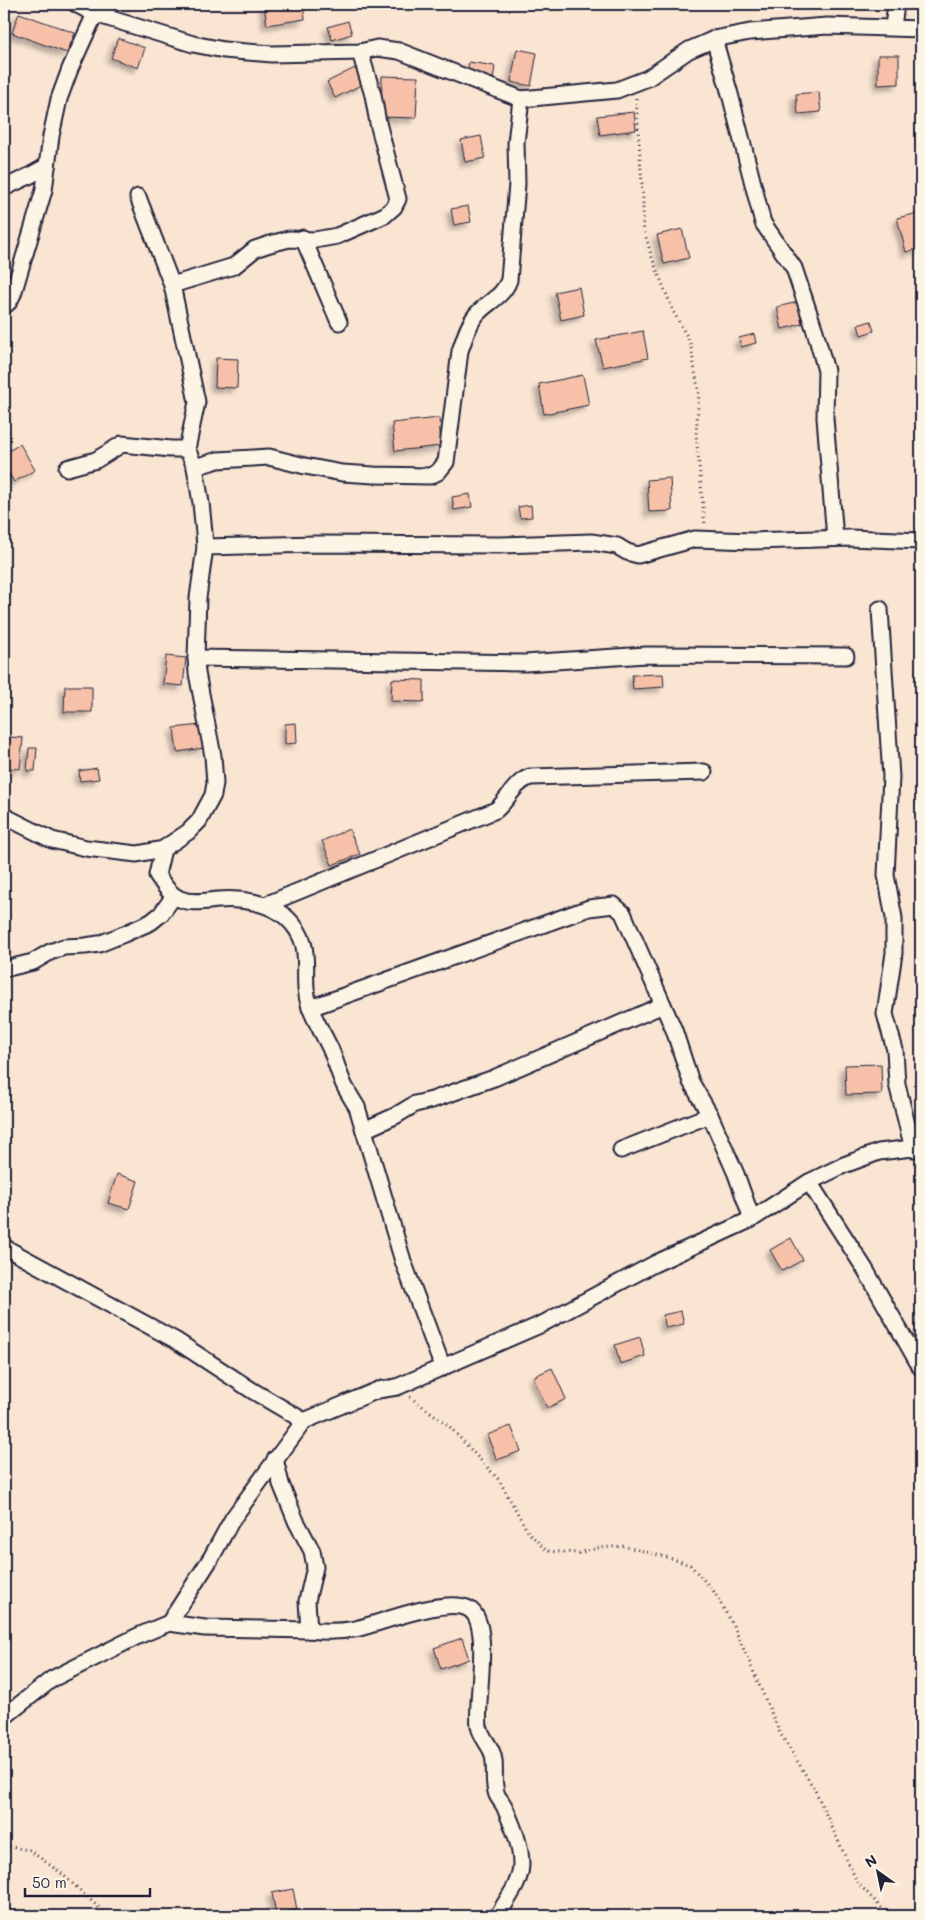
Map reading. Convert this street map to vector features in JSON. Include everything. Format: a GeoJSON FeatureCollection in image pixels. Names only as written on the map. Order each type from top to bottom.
{"type":"FeatureCollection","features":[{"type":"Feature","properties":{"kind":"street"},"geometry":{"type":"LineString","coordinates":[[76,4],[95,14],[193,44],[224,50],[272,54],[360,52],[377,48],[399,50],[521,99],[617,90],[648,78],[689,50],[714,39],[750,32],[827,26],[921,29]]}},
{"type":"Feature","properties":{"kind":"street"},"geometry":{"type":"LineString","coordinates":[[4,306],[9,302],[13,294],[36,221],[44,190],[51,136],[59,99],[70,69],[95,14],[112,4]]}},
{"type":"Feature","properties":{"kind":"street"},"geometry":{"type":"LineString","coordinates":[[893,27],[896,4]]}},
{"type":"Feature","properties":{"kind":"street"},"geometry":{"type":"LineString","coordinates":[[714,39],[763,223],[794,268],[815,331],[826,372],[825,418],[835,538]]}},
{"type":"Feature","properties":{"kind":"street"},"geometry":{"type":"LineString","coordinates":[[172,285],[234,266],[255,249],[270,244],[303,238],[315,240],[337,236],[385,215],[394,207],[398,199],[378,123],[373,95],[360,52]]}},
{"type":"Feature","properties":{"kind":"street"},"geometry":{"type":"LineString","coordinates":[[195,467],[218,460],[257,457],[277,459],[342,473],[374,476],[430,476],[438,472],[446,462],[460,351],[465,335],[476,315],[501,294],[509,280],[516,184],[516,142],[521,99]]}},
{"type":"Feature","properties":{"kind":"street"},"geometry":{"type":"LineString","coordinates":[[4,188],[47,166]]}},
{"type":"Feature","properties":{"kind":"street"},"geometry":{"type":"LineString","coordinates":[[4,816],[52,840],[86,848],[137,854],[163,849],[188,832],[199,821],[212,794],[215,783],[211,739],[197,673],[196,658],[198,598],[205,547],[195,467],[187,449],[197,402],[172,285],[138,198]]}},
{"type":"Feature","properties":{"kind":"street"},"geometry":{"type":"LineString","coordinates":[[303,238],[339,322]]}},
{"type":"Feature","properties":{"kind":"street"},"geometry":{"type":"LineString","coordinates":[[67,468],[96,460],[122,444],[187,449]]}},
{"type":"Feature","properties":{"kind":"street"},"geometry":{"type":"LineString","coordinates":[[205,547],[316,544],[592,542],[617,546],[626,552],[638,555],[695,539],[752,541],[835,538],[921,541]]}},
{"type":"Feature","properties":{"kind":"street"},"geometry":{"type":"LineString","coordinates":[[169,1623],[212,1558],[233,1518],[304,1422],[378,1390],[398,1387],[542,1324],[654,1264],[752,1220],[809,1182],[844,1165],[879,1152],[917,1148],[897,1084],[895,1050],[885,1014],[894,953],[894,918],[886,875],[891,777],[880,609]]}},
{"type":"Feature","properties":{"kind":"street"},"geometry":{"type":"LineString","coordinates":[[196,658],[525,663],[646,655],[846,656]]}},
{"type":"Feature","properties":{"kind":"street"},"geometry":{"type":"LineString","coordinates":[[265,905],[496,810],[517,785],[530,777],[704,772]]}},
{"type":"Feature","properties":{"kind":"street"},"geometry":{"type":"LineString","coordinates":[[157,875],[163,849]]}},
{"type":"Feature","properties":{"kind":"street"},"geometry":{"type":"LineString","coordinates":[[137,854],[174,896],[190,902],[224,899],[244,900],[265,905],[286,917],[298,932],[305,951],[306,995],[310,1008],[330,1049],[345,1087],[357,1107],[403,1261],[443,1368]]}},
{"type":"Feature","properties":{"kind":"street"},"geometry":{"type":"LineString","coordinates":[[4,969],[33,962],[50,952],[64,947],[99,944],[124,934],[151,922],[162,914],[174,896]]}},
{"type":"Feature","properties":{"kind":"street"},"geometry":{"type":"LineString","coordinates":[[310,1008],[589,908],[614,905],[623,913],[674,1030],[691,1082],[710,1115],[736,1174],[752,1220]]}},
{"type":"Feature","properties":{"kind":"street"},"geometry":{"type":"LineString","coordinates":[[364,1130],[395,1116],[414,1104],[432,1100],[494,1078],[663,1005]]}},
{"type":"Feature","properties":{"kind":"street"},"geometry":{"type":"LineString","coordinates":[[621,1150],[710,1115]]}},
{"type":"Feature","properties":{"kind":"street"},"geometry":{"type":"LineString","coordinates":[[809,1182],[870,1278],[921,1368]]}},
{"type":"Feature","properties":{"kind":"street"},"geometry":{"type":"LineString","coordinates":[[4,1247],[174,1340],[304,1422]]}},
{"type":"Feature","properties":{"kind":"street"},"geometry":{"type":"LineString","coordinates":[[275,1459],[281,1484],[292,1513],[312,1551],[315,1567],[307,1601],[309,1630]]}},
{"type":"Feature","properties":{"kind":"street"},"geometry":{"type":"LineString","coordinates":[[4,1717],[52,1678],[169,1623],[205,1628],[339,1632],[413,1612],[449,1606],[468,1608],[475,1614],[480,1626],[479,1726],[495,1762],[494,1780],[497,1795],[505,1807],[510,1824],[518,1837],[520,1849],[521,1868],[519,1878],[515,1890],[498,1916]]}},
{"type":"Feature","properties":{"kind":"path"},"geometry":{"type":"LineString","coordinates":[[634,84],[643,199],[643,226],[652,258],[674,314],[690,342],[699,394],[696,434],[706,539]]}},
{"type":"Feature","properties":{"kind":"path"},"geometry":{"type":"LineString","coordinates":[[398,1387],[448,1425],[499,1480],[528,1532],[547,1551],[579,1553],[598,1548],[623,1546],[690,1565],[713,1590],[734,1627],[780,1733],[815,1790],[856,1882],[888,1916]]}},
{"type":"Feature","properties":{"kind":"path"},"geometry":{"type":"LineString","coordinates":[[4,1846],[29,1850],[61,1873],[108,1916]]}},
{"type":"Feature","properties":{"kind":"building"},"geometry":{"type":"Polygon","coordinates":[[[264,4],[303,4],[305,19],[267,25],[264,4]]]}},
{"type":"Feature","properties":{"kind":"building"},"geometry":{"type":"Polygon","coordinates":[[[19,13],[75,33],[67,53],[12,33],[19,13]]]}},
{"type":"Feature","properties":{"kind":"building"},"geometry":{"type":"Polygon","coordinates":[[[348,21],[352,34],[332,40],[328,27],[348,21]]]}},
{"type":"Feature","properties":{"kind":"building"},"geometry":{"type":"Polygon","coordinates":[[[118,38],[145,48],[138,68],[111,58],[118,38]]]}},
{"type":"Feature","properties":{"kind":"building"},"geometry":{"type":"Polygon","coordinates":[[[517,49],[537,53],[531,86],[511,82],[517,49]]]}},
{"type":"Feature","properties":{"kind":"building"},"geometry":{"type":"Polygon","coordinates":[[[878,55],[899,55],[899,84],[878,85],[878,55]]]}},
{"type":"Feature","properties":{"kind":"building"},"geometry":{"type":"Polygon","coordinates":[[[469,62],[495,66],[493,79],[467,74],[469,62]]]}},
{"type":"Feature","properties":{"kind":"building"},"geometry":{"type":"Polygon","coordinates":[[[355,68],[363,84],[335,98],[327,82],[355,68]]]}},
{"type":"Feature","properties":{"kind":"building"},"geometry":{"type":"Polygon","coordinates":[[[382,76],[418,77],[416,118],[381,117],[382,76]]]}},
{"type":"Feature","properties":{"kind":"building"},"geometry":{"type":"Polygon","coordinates":[[[819,92],[821,112],[798,114],[796,94],[819,92]]]}},
{"type":"Feature","properties":{"kind":"building"},"geometry":{"type":"Polygon","coordinates":[[[634,112],[636,130],[600,135],[597,116],[634,112]]]}},
{"type":"Feature","properties":{"kind":"building"},"geometry":{"type":"Polygon","coordinates":[[[481,136],[485,158],[465,162],[461,140],[481,136]]]}},
{"type":"Feature","properties":{"kind":"building"},"geometry":{"type":"Polygon","coordinates":[[[468,206],[471,222],[454,225],[451,209],[468,206]]]}},
{"type":"Feature","properties":{"kind":"building"},"geometry":{"type":"Polygon","coordinates":[[[919,213],[921,248],[906,252],[897,218],[919,213]]]}},
{"type":"Feature","properties":{"kind":"building"},"geometry":{"type":"Polygon","coordinates":[[[682,229],[689,258],[664,264],[657,235],[682,229]]]}},
{"type":"Feature","properties":{"kind":"building"},"geometry":{"type":"Polygon","coordinates":[[[579,287],[584,315],[561,320],[555,292],[579,287]]]}},
{"type":"Feature","properties":{"kind":"building"},"geometry":{"type":"Polygon","coordinates":[[[798,302],[802,324],[782,329],[777,307],[798,302]]]}},
{"type":"Feature","properties":{"kind":"building"},"geometry":{"type":"Polygon","coordinates":[[[871,321],[874,331],[861,335],[858,325],[871,321]]]}},
{"type":"Feature","properties":{"kind":"building"},"geometry":{"type":"Polygon","coordinates":[[[643,331],[648,358],[603,367],[596,340],[643,331]]]}},
{"type":"Feature","properties":{"kind":"building"},"geometry":{"type":"Polygon","coordinates":[[[754,334],[756,343],[741,347],[739,338],[754,334]]]}},
{"type":"Feature","properties":{"kind":"building"},"geometry":{"type":"Polygon","coordinates":[[[216,358],[238,359],[237,388],[215,387],[216,358]]]}},
{"type":"Feature","properties":{"kind":"building"},"geometry":{"type":"Polygon","coordinates":[[[583,375],[589,405],[544,414],[539,384],[583,375]]]}},
{"type":"Feature","properties":{"kind":"building"},"geometry":{"type":"Polygon","coordinates":[[[439,418],[441,446],[395,451],[392,423],[439,418]]]}},
{"type":"Feature","properties":{"kind":"building"},"geometry":{"type":"Polygon","coordinates":[[[20,444],[35,470],[14,482],[4,464],[4,454],[20,444]]]}},
{"type":"Feature","properties":{"kind":"building"},"geometry":{"type":"Polygon","coordinates":[[[670,478],[672,511],[649,512],[647,480],[670,478]]]}},
{"type":"Feature","properties":{"kind":"building"},"geometry":{"type":"Polygon","coordinates":[[[470,494],[472,507],[454,510],[452,497],[470,494]]]}},
{"type":"Feature","properties":{"kind":"building"},"geometry":{"type":"Polygon","coordinates":[[[531,505],[532,517],[520,518],[518,507],[531,505]]]}},
{"type":"Feature","properties":{"kind":"building"},"geometry":{"type":"Polygon","coordinates":[[[166,656],[186,658],[183,686],[163,684],[166,656]]]}},
{"type":"Feature","properties":{"kind":"building"},"geometry":{"type":"Polygon","coordinates":[[[663,674],[664,687],[633,689],[632,675],[663,674]]]}},
{"type":"Feature","properties":{"kind":"building"},"geometry":{"type":"Polygon","coordinates":[[[392,679],[424,680],[424,702],[391,701],[392,679]]]}},
{"type":"Feature","properties":{"kind":"building"},"geometry":{"type":"Polygon","coordinates":[[[65,686],[92,686],[92,712],[64,712],[65,686]]]}},
{"type":"Feature","properties":{"kind":"building"},"geometry":{"type":"Polygon","coordinates":[[[296,723],[297,743],[285,744],[285,724],[296,723]]]}},
{"type":"Feature","properties":{"kind":"building"},"geometry":{"type":"Polygon","coordinates":[[[201,725],[204,748],[177,752],[174,728],[201,725]]]}},
{"type":"Feature","properties":{"kind":"building"},"geometry":{"type":"Polygon","coordinates":[[[10,737],[23,738],[20,769],[7,768],[10,737]]]}},
{"type":"Feature","properties":{"kind":"building"},"geometry":{"type":"Polygon","coordinates":[[[29,748],[37,748],[35,771],[27,771],[29,748]]]}},
{"type":"Feature","properties":{"kind":"building"},"geometry":{"type":"Polygon","coordinates":[[[97,768],[99,779],[80,781],[79,771],[97,768]]]}},
{"type":"Feature","properties":{"kind":"building"},"geometry":{"type":"Polygon","coordinates":[[[349,829],[360,854],[332,865],[322,841],[349,829]]]}},
{"type":"Feature","properties":{"kind":"building"},"geometry":{"type":"Polygon","coordinates":[[[881,1064],[882,1094],[846,1095],[845,1065],[881,1064]]]}},
{"type":"Feature","properties":{"kind":"building"},"geometry":{"type":"Polygon","coordinates":[[[117,1174],[138,1181],[129,1209],[108,1203],[117,1174]]]}},
{"type":"Feature","properties":{"kind":"building"},"geometry":{"type":"Polygon","coordinates":[[[791,1238],[803,1260],[782,1271],[770,1250],[791,1238]]]}},
{"type":"Feature","properties":{"kind":"building"},"geometry":{"type":"Polygon","coordinates":[[[681,1311],[684,1324],[666,1328],[663,1315],[681,1311]]]}},
{"type":"Feature","properties":{"kind":"building"},"geometry":{"type":"Polygon","coordinates":[[[640,1337],[645,1356],[620,1364],[615,1345],[640,1337]]]}},
{"type":"Feature","properties":{"kind":"building"},"geometry":{"type":"Polygon","coordinates":[[[552,1368],[566,1399],[547,1408],[533,1377],[552,1368]]]}},
{"type":"Feature","properties":{"kind":"building"},"geometry":{"type":"Polygon","coordinates":[[[511,1426],[521,1451],[497,1460],[487,1435],[511,1426]]]}},
{"type":"Feature","properties":{"kind":"building"},"geometry":{"type":"Polygon","coordinates":[[[462,1638],[469,1659],[441,1669],[434,1648],[462,1638]]]}},
{"type":"Feature","properties":{"kind":"building"},"geometry":{"type":"Polygon","coordinates":[[[293,1889],[297,1910],[276,1914],[272,1893],[293,1889]]]}}]}
